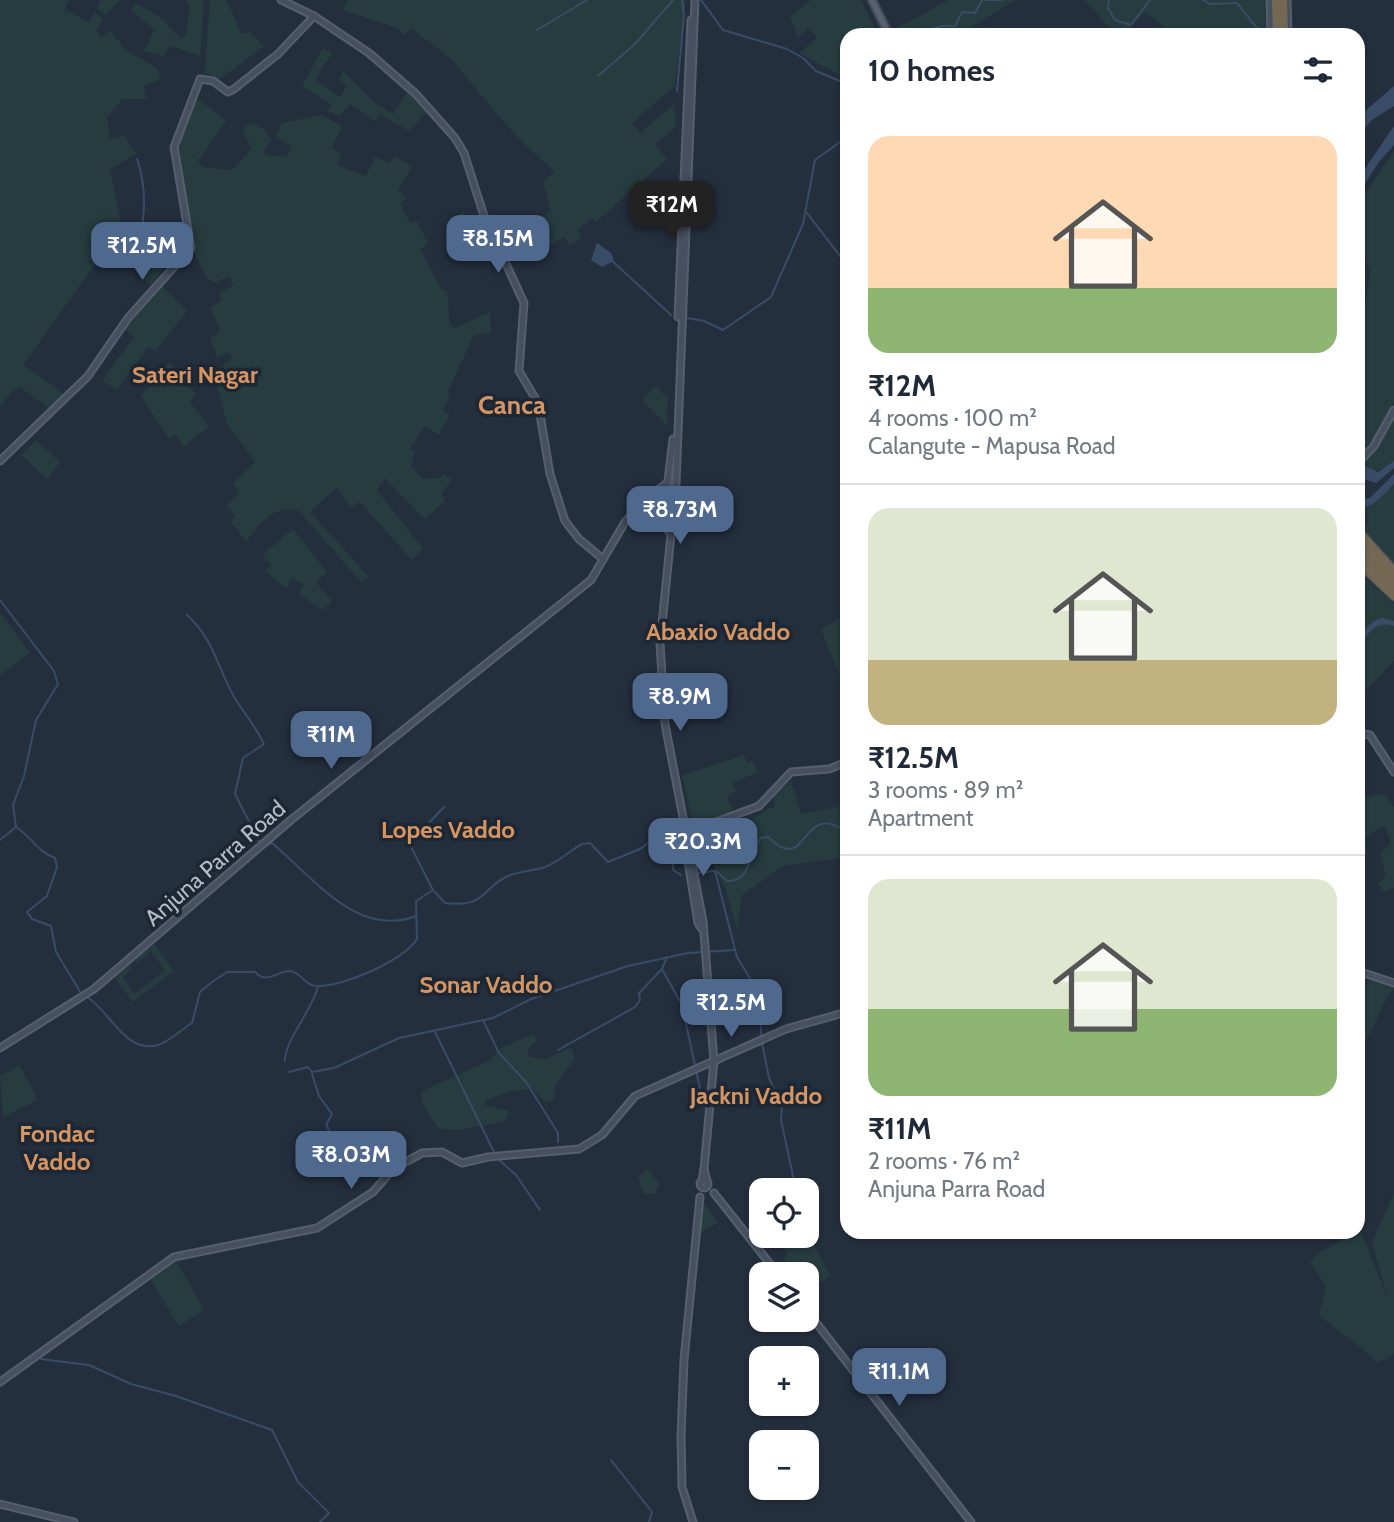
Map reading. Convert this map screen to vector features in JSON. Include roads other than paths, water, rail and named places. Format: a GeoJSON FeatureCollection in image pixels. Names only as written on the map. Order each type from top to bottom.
{"type":"FeatureCollection","features":[{"type":"Feature","properties":{"kind":"highway"},"geometry":{"type":"LineString","coordinates":[[1276,0],[1276,28]]}},
{"type":"Feature","properties":{"kind":"highway"},"geometry":{"type":"LineString","coordinates":[[1285,0],[1286,28]]}},
{"type":"Feature","properties":{"kind":"highway"},"geometry":{"type":"LineString","coordinates":[[1365,539],[1394,571]]}},
{"type":"Feature","properties":{"kind":"highway"},"geometry":{"type":"LineString","coordinates":[[1365,549],[1394,579]]}},
{"type":"Feature","properties":{"kind":"highway"},"geometry":{"type":"LineString","coordinates":[[1365,561],[1394,588]]}},
{"type":"Feature","properties":{"kind":"highway"},"geometry":{"type":"LineString","coordinates":[[1365,569],[1394,596]]}},
{"type":"Feature","properties":{"kind":"main road"},"geometry":{"type":"LineString","coordinates":[[870,0],[884,28]]}},
{"type":"Feature","properties":{"kind":"street"},"geometry":{"type":"LineString","coordinates":[[281,0],[314,16],[355,42],[416,94],[455,138],[464,153],[484,216],[524,303],[519,371],[538,403],[550,474],[565,521],[579,539],[603,559]]}},
{"type":"Feature","properties":{"kind":"street"},"geometry":{"type":"LineString","coordinates":[[693,1522],[682,1487],[684,1360],[700,1197],[705,1185],[704,1169],[714,1061],[701,928],[665,723],[662,632],[694,0]]}},
{"type":"Feature","properties":{"kind":"street"},"geometry":{"type":"LineString","coordinates":[[1270,0],[1271,28]]}},
{"type":"Feature","properties":{"kind":"street"},"geometry":{"type":"LineString","coordinates":[[0,461],[88,376],[128,318],[191,248],[174,147],[200,79],[213,81],[228,92],[234,89],[278,54],[314,16]]}},
{"type":"Feature","properties":{"kind":"street"},"geometry":{"type":"LineString","coordinates":[[1365,456],[1374,446],[1394,410]]}},
{"type":"Feature","properties":{"kind":"street","name":"Anjuna Parra Road"},"geometry":{"type":"LineString","coordinates":[[0,1048],[94,989],[291,820],[591,580],[625,522],[654,492],[670,485]]}},
{"type":"Feature","properties":{"kind":"street"},"geometry":{"type":"LineString","coordinates":[[1365,734],[1370,735],[1394,772]]}},
{"type":"Feature","properties":{"kind":"street"},"geometry":{"type":"LineString","coordinates":[[684,834],[759,806],[791,772],[829,769],[840,765]]}},
{"type":"Feature","properties":{"kind":"street"},"geometry":{"type":"LineString","coordinates":[[1365,973],[1394,983]]}},
{"type":"Feature","properties":{"kind":"street"},"geometry":{"type":"LineString","coordinates":[[0,1382],[174,1257],[317,1228],[373,1192],[393,1169],[422,1153],[442,1152],[462,1164],[499,1156],[579,1149],[602,1135],[635,1096],[786,1029],[840,1014]]}},
{"type":"Feature","properties":{"kind":"street"},"geometry":{"type":"LineString","coordinates":[[705,1185],[769,1262]]}},
{"type":"Feature","properties":{"kind":"street"},"geometry":{"type":"LineString","coordinates":[[819,1326],[971,1522]]}},
{"type":"Feature","properties":{"kind":"street"},"geometry":{"type":"LineString","coordinates":[[0,1504],[74,1522]]}},
{"type":"Feature","properties":{"kind":"water"},"geometry":{"type":"Polygon","coordinates":[[[1394,86],[1394,106],[1372,120],[1365,128],[1365,111],[1394,86]]]}},
{"type":"Feature","properties":{"kind":"water"},"geometry":{"type":"Polygon","coordinates":[[[1394,126],[1394,145],[1365,184],[1365,169],[1394,126]]]}},
{"type":"Feature","properties":{"kind":"water"},"geometry":{"type":"Polygon","coordinates":[[[597,243],[611,253],[614,261],[602,267],[591,260],[597,243]]]}},
{"type":"Feature","properties":{"kind":"water"},"geometry":{"type":"Polygon","coordinates":[[[1394,461],[1394,468],[1376,483],[1365,479],[1365,466],[1378,472],[1394,461]]]}},
{"type":"Feature","properties":{"kind":"water"},"geometry":{"type":"Polygon","coordinates":[[[1394,474],[1394,484],[1365,507],[1365,498],[1370,498],[1394,474]]]}},
{"type":"Feature","properties":{"kind":"water"},"geometry":{"type":"Polygon","coordinates":[[[1382,618],[1394,621],[1394,626],[1376,627],[1365,639],[1365,630],[1382,618]]]}},
{"type":"Feature","properties":{"kind":"waterway"},"geometry":{"type":"LineString","coordinates":[[537,30],[587,0]]}},
{"type":"Feature","properties":{"kind":"waterway"},"geometry":{"type":"LineString","coordinates":[[598,76],[635,44],[673,0]]}},
{"type":"Feature","properties":{"kind":"waterway"},"geometry":{"type":"LineString","coordinates":[[677,91],[684,15],[682,0]]}},
{"type":"Feature","properties":{"kind":"waterway"},"geometry":{"type":"LineString","coordinates":[[701,0],[723,30],[787,49],[803,58],[816,71],[840,81]]}},
{"type":"Feature","properties":{"kind":"waterway"},"geometry":{"type":"LineString","coordinates":[[936,28],[955,26],[962,12],[975,13],[982,0]]}},
{"type":"Feature","properties":{"kind":"waterway"},"geometry":{"type":"LineString","coordinates":[[985,0],[1001,0]]}},
{"type":"Feature","properties":{"kind":"waterway"},"geometry":{"type":"LineString","coordinates":[[1109,0],[1108,8],[1115,20],[1131,25],[1150,0]]}},
{"type":"Feature","properties":{"kind":"waterway"},"geometry":{"type":"LineString","coordinates":[[1203,0],[1210,4],[1237,3],[1257,28]]}},
{"type":"Feature","properties":{"kind":"waterway"},"geometry":{"type":"LineString","coordinates":[[687,318],[704,321],[723,330],[771,297],[803,224],[815,160],[840,142]]}},
{"type":"Feature","properties":{"kind":"waterway"},"geometry":{"type":"LineString","coordinates":[[137,159],[144,193],[139,249],[155,268]]}},
{"type":"Feature","properties":{"kind":"waterway"},"geometry":{"type":"LineString","coordinates":[[807,213],[840,256]]}},
{"type":"Feature","properties":{"kind":"waterway"},"geometry":{"type":"LineString","coordinates":[[611,260],[671,315]]}},
{"type":"Feature","properties":{"kind":"waterway"},"geometry":{"type":"LineString","coordinates":[[0,600],[54,671],[58,684],[36,720],[24,776],[13,805],[16,827],[43,852],[55,858],[57,867],[47,896],[27,912],[32,919],[51,926],[56,952],[81,993]]}},
{"type":"Feature","properties":{"kind":"waterway"},"geometry":{"type":"LineString","coordinates":[[187,615],[209,643],[234,697],[264,744],[243,758],[235,794],[260,843]]}},
{"type":"Feature","properties":{"kind":"waterway"},"geometry":{"type":"LineString","coordinates":[[433,890],[407,839],[426,826],[444,807]]}},
{"type":"Feature","properties":{"kind":"waterway"},"geometry":{"type":"LineString","coordinates":[[716,871],[727,881],[741,877],[761,838],[768,837],[781,847],[791,849],[820,824],[832,824],[840,828]]}},
{"type":"Feature","properties":{"kind":"waterway"},"geometry":{"type":"LineString","coordinates":[[0,840],[16,827]]}},
{"type":"Feature","properties":{"kind":"waterway"},"geometry":{"type":"LineString","coordinates":[[87,997],[127,1038],[146,1046],[158,1045],[192,1023],[200,992],[227,972],[255,972],[259,976],[268,977],[290,971],[309,984],[317,986],[341,982],[387,963],[411,947],[417,939],[416,901],[433,890],[445,903],[469,903],[508,876],[550,865],[582,844],[590,843],[608,862],[640,849],[660,834],[667,836],[673,848],[673,870],[681,875]]}},
{"type":"Feature","properties":{"kind":"waterway"},"geometry":{"type":"LineString","coordinates":[[265,847],[272,843],[320,887],[355,912],[374,919],[395,921],[416,916]]}},
{"type":"Feature","properties":{"kind":"waterway"},"geometry":{"type":"LineString","coordinates":[[696,873],[714,871]]}},
{"type":"Feature","properties":{"kind":"waterway"},"geometry":{"type":"LineString","coordinates":[[715,871],[737,957],[760,995],[761,1037]]}},
{"type":"Feature","properties":{"kind":"waterway"},"geometry":{"type":"LineString","coordinates":[[289,1072],[308,1067],[312,1072],[334,1068],[399,1038],[493,1018],[531,999],[628,966],[688,953],[735,950]]}},
{"type":"Feature","properties":{"kind":"waterway"},"geometry":{"type":"LineString","coordinates":[[558,1050],[635,1007],[640,1000],[639,993],[662,969],[667,957]]}},
{"type":"Feature","properties":{"kind":"waterway"},"geometry":{"type":"LineString","coordinates":[[662,969],[682,1005],[704,1107]]}},
{"type":"Feature","properties":{"kind":"waterway"},"geometry":{"type":"LineString","coordinates":[[285,1061],[289,1044],[318,987]]}},
{"type":"Feature","properties":{"kind":"waterway"},"geometry":{"type":"LineString","coordinates":[[483,1020],[499,1053],[526,1082],[558,1133],[558,1142]]}},
{"type":"Feature","properties":{"kind":"waterway"},"geometry":{"type":"LineString","coordinates":[[435,1032],[497,1158],[516,1175],[540,1210]]}},
{"type":"Feature","properties":{"kind":"waterway"},"geometry":{"type":"LineString","coordinates":[[762,1043],[769,1078],[782,1105],[781,1120],[793,1178]]}},
{"type":"Feature","properties":{"kind":"waterway"},"geometry":{"type":"LineString","coordinates":[[312,1074],[319,1096],[332,1114],[326,1125],[357,1181]]}},
{"type":"Feature","properties":{"kind":"waterway"},"geometry":{"type":"LineString","coordinates":[[41,1359],[89,1365],[131,1384],[176,1396],[272,1430],[298,1482],[329,1513],[320,1522]]}},
{"type":"Feature","properties":{"kind":"waterway"},"geometry":{"type":"LineString","coordinates":[[611,1460],[652,1512],[649,1522]]}},
{"type":"Feature","properties":{"kind":"district","name":"Sateri Nagar"},"geometry":{"type":"Point","coordinates":[195,374]}},
{"type":"Feature","properties":{"kind":"district","name":"Canca"},"geometry":{"type":"Point","coordinates":[512,405]}},
{"type":"Feature","properties":{"kind":"district","name":"Abaxio Vaddo"},"geometry":{"type":"Point","coordinates":[718,631]}},
{"type":"Feature","properties":{"kind":"district","name":"Lopes Vaddo"},"geometry":{"type":"Point","coordinates":[448,829]}},
{"type":"Feature","properties":{"kind":"district","name":"Sonar Vaddo"},"geometry":{"type":"Point","coordinates":[486,984]}},
{"type":"Feature","properties":{"kind":"district","name":"Jackni Vaddo"},"geometry":{"type":"Point","coordinates":[756,1095]}},
{"type":"Feature","properties":{"kind":"district","name":"Fondac Vaddo"},"geometry":{"type":"Point","coordinates":[57,1147]}}]}
